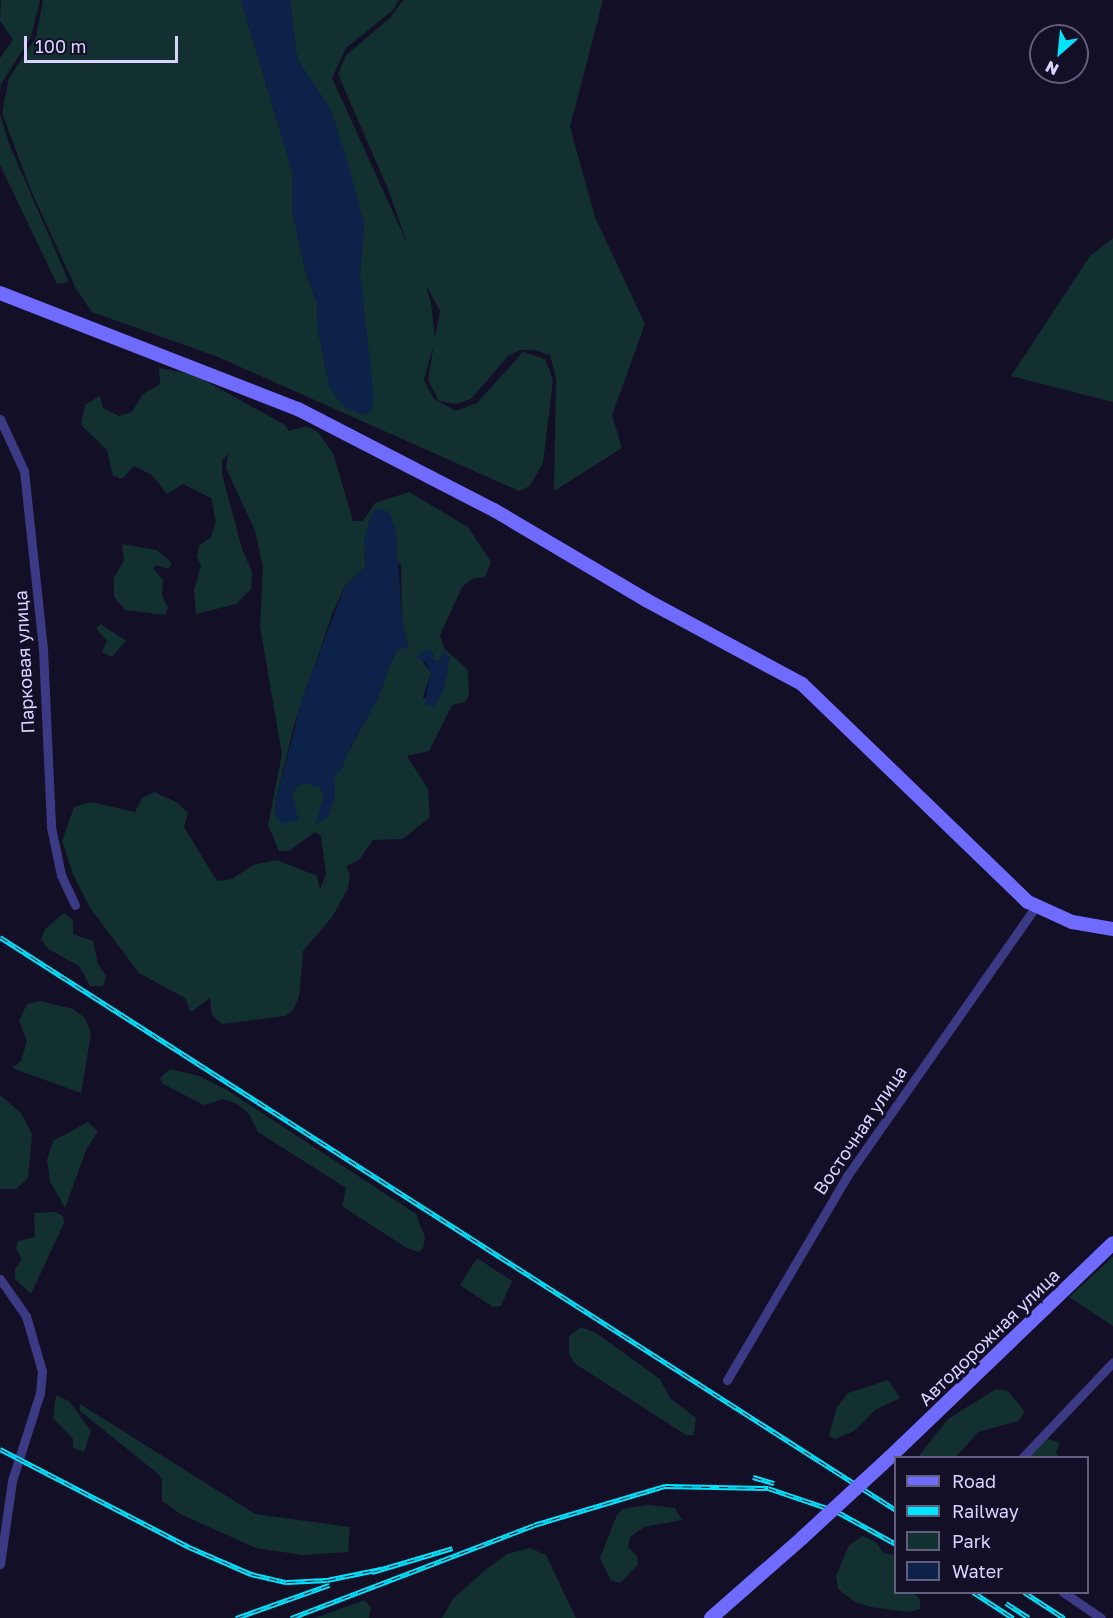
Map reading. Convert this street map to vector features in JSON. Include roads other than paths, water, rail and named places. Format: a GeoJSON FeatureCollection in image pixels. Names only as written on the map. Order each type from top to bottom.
{"type":"FeatureCollection","features":[{"type":"Feature","properties":{"kind":"street"},"geometry":{"type":"LineString","coordinates":[[0,293],[298,409],[494,510],[646,600],[802,684],[1035,908],[1072,922],[1113,929]]}},
{"type":"Feature","properties":{"kind":"street","name":"Парковая улица"},"geometry":{"type":"LineString","coordinates":[[0,419],[24,471],[43,649],[51,827],[61,875],[75,905]]}},
{"type":"Feature","properties":{"kind":"street","name":"Восточная улица"},"geometry":{"type":"LineString","coordinates":[[726,1380],[848,1176],[1035,908]]}},
{"type":"Feature","properties":{"kind":"street","name":"Автодорожная улица"},"geometry":{"type":"LineString","coordinates":[[711,1618],[890,1457],[1113,1243]]}},
{"type":"Feature","properties":{"kind":"street"},"geometry":{"type":"LineString","coordinates":[[0,1279],[26,1316],[42,1371],[40,1393],[12,1481],[0,1564]]}},
{"type":"Feature","properties":{"kind":"street"},"geometry":{"type":"LineString","coordinates":[[1024,1456],[1113,1362]]}},
{"type":"Feature","properties":{"kind":"street"},"geometry":{"type":"LineString","coordinates":[[1065,1594],[1101,1618]]}},
{"type":"Feature","properties":{"kind":"water"},"geometry":{"type":"Polygon","coordinates":[[[241,0],[290,0],[297,59],[331,110],[348,163],[364,224],[360,272],[374,397],[371,411],[363,415],[344,407],[330,389],[318,331],[317,302],[306,274],[292,209],[292,171],[241,0]]]}},
{"type":"Feature","properties":{"kind":"water"},"geometry":{"type":"Polygon","coordinates":[[[378,508],[389,512],[396,530],[402,620],[408,647],[398,649],[378,699],[349,749],[341,771],[334,776],[335,798],[328,817],[316,824],[324,795],[320,787],[304,783],[297,786],[292,795],[299,820],[283,824],[275,815],[275,805],[303,696],[345,586],[366,566],[364,540],[371,515],[378,508]]]}},
{"type":"Feature","properties":{"kind":"water"},"geometry":{"type":"Polygon","coordinates":[[[425,649],[432,651],[434,662],[440,660],[443,652],[450,657],[444,689],[434,707],[424,704],[431,673],[426,662],[416,657],[425,649]]]}},
{"type":"Feature","properties":{"kind":"railway"},"geometry":{"type":"LineString","coordinates":[[0,937],[894,1509]]}},
{"type":"Feature","properties":{"kind":"railway"},"geometry":{"type":"LineString","coordinates":[[0,1449],[189,1547],[251,1574],[287,1582],[327,1580],[381,1569]]}},
{"type":"Feature","properties":{"kind":"railway"},"geometry":{"type":"LineString","coordinates":[[753,1477],[774,1483]]}},
{"type":"Feature","properties":{"kind":"railway"},"geometry":{"type":"LineString","coordinates":[[291,1618],[534,1525],[665,1486],[768,1488],[836,1511],[894,1543]]}},
{"type":"Feature","properties":{"kind":"railway"},"geometry":{"type":"LineString","coordinates":[[372,1572],[453,1548]]}},
{"type":"Feature","properties":{"kind":"railway"},"geometry":{"type":"LineString","coordinates":[[236,1618],[329,1585]]}},
{"type":"Feature","properties":{"kind":"railway"},"geometry":{"type":"LineString","coordinates":[[976,1594],[1013,1618]]}},
{"type":"Feature","properties":{"kind":"railway"},"geometry":{"type":"LineString","coordinates":[[1027,1594],[1064,1618]]}},
{"type":"Feature","properties":{"kind":"railway"},"geometry":{"type":"LineString","coordinates":[[1006,1603],[1029,1618]]}}]}
